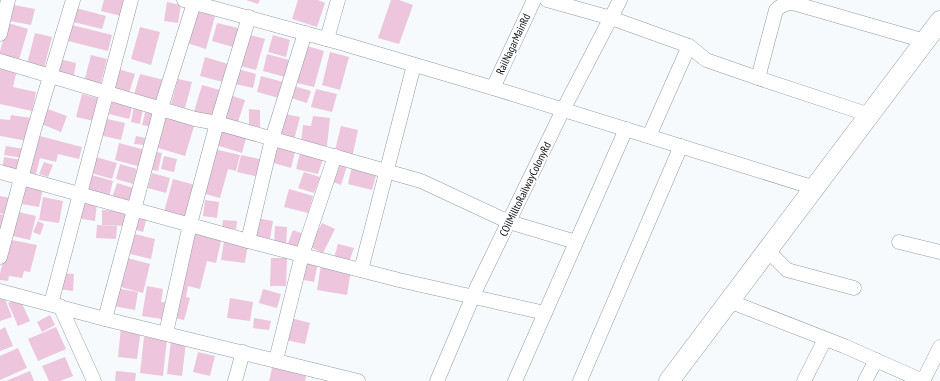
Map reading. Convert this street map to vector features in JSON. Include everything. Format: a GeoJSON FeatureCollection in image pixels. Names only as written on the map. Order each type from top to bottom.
{"type":"FeatureCollection","features":[{"type":"Feature","properties":{"kind":"street"},"geometry":{"type":"LineString","coordinates":[[0,34],[8,0]]}},
{"type":"Feature","properties":{"kind":"street"},"geometry":{"type":"LineString","coordinates":[[0,257],[21,178],[73,0]]}},
{"type":"Feature","properties":{"kind":"street"},"geometry":{"type":"LineString","coordinates":[[94,381],[55,305],[79,195],[131,0]]}},
{"type":"Feature","properties":{"kind":"street"},"geometry":{"type":"LineString","coordinates":[[327,39],[338,0]]}},
{"type":"Feature","properties":{"kind":"street","name":"RailNagarMainRd"},"geometry":{"type":"LineString","coordinates":[[493,88],[534,0]]}},
{"type":"Feature","properties":{"kind":"street"},"geometry":{"type":"LineString","coordinates":[[547,0],[611,18],[689,46],[706,60],[870,114]]}},
{"type":"Feature","properties":{"kind":"street","name":"COilMilltoRailwayColonyRd"},"geometry":{"type":"LineString","coordinates":[[437,381],[473,296],[563,110],[620,0]]}},
{"type":"Feature","properties":{"kind":"street"},"geometry":{"type":"LineString","coordinates":[[105,318],[189,1],[327,39],[493,88],[815,188]]}},
{"type":"Feature","properties":{"kind":"street"},"geometry":{"type":"LineString","coordinates":[[758,78],[776,10],[779,6],[788,3],[793,3],[925,42]]}},
{"type":"Feature","properties":{"kind":"street"},"geometry":{"type":"LineString","coordinates":[[166,333],[190,224],[217,123],[249,17]]}},
{"type":"Feature","properties":{"kind":"street"},"geometry":{"type":"LineString","coordinates":[[669,381],[940,21]]}},
{"type":"Feature","properties":{"kind":"street"},"geometry":{"type":"LineString","coordinates":[[248,241],[272,139],[305,33]]}},
{"type":"Feature","properties":{"kind":"street"},"geometry":{"type":"LineString","coordinates":[[649,136],[689,46]]}},
{"type":"Feature","properties":{"kind":"street"},"geometry":{"type":"LineString","coordinates":[[0,61],[195,119],[217,123],[421,181],[509,222],[576,242]]}},
{"type":"Feature","properties":{"kind":"street"},"geometry":{"type":"LineString","coordinates":[[361,270],[414,65]]}},
{"type":"Feature","properties":{"kind":"street"},"geometry":{"type":"LineString","coordinates":[[515,381],[626,129]]}},
{"type":"Feature","properties":{"kind":"street"},"geometry":{"type":"LineString","coordinates":[[580,381],[681,146]]}},
{"type":"Feature","properties":{"kind":"street"},"geometry":{"type":"LineString","coordinates":[[276,360],[302,255],[335,156]]}},
{"type":"Feature","properties":{"kind":"street"},"geometry":{"type":"LineString","coordinates":[[0,172],[79,195],[134,208],[302,255],[545,313]]}},
{"type":"Feature","properties":{"kind":"street"},"geometry":{"type":"LineString","coordinates":[[899,242],[940,252]]}},
{"type":"Feature","properties":{"kind":"street"},"geometry":{"type":"LineString","coordinates":[[768,250],[787,270],[854,288]]}},
{"type":"Feature","properties":{"kind":"street"},"geometry":{"type":"LineString","coordinates":[[0,291],[276,360],[327,377],[358,381]]}},
{"type":"Feature","properties":{"kind":"street"},"geometry":{"type":"LineString","coordinates":[[729,301],[876,360],[923,381],[940,346]]}},
{"type":"Feature","properties":{"kind":"street"},"geometry":{"type":"LineString","coordinates":[[804,381],[825,339]]}},
{"type":"Feature","properties":{"kind":"street"},"geometry":{"type":"LineString","coordinates":[[235,381],[243,352]]}},
{"type":"Feature","properties":{"kind":"street"},"geometry":{"type":"LineString","coordinates":[[865,381],[876,360]]}},
{"type":"Feature","properties":{"kind":"building"},"geometry":{"type":"Polygon","coordinates":[[[104,0],[125,0],[121,16],[101,11],[104,0]]]}},
{"type":"Feature","properties":{"kind":"building"},"geometry":{"type":"Polygon","coordinates":[[[246,0],[260,0],[258,4],[246,0]]]}},
{"type":"Feature","properties":{"kind":"building"},"geometry":{"type":"Polygon","coordinates":[[[298,0],[318,0],[325,3],[317,27],[292,19],[298,0]]]}},
{"type":"Feature","properties":{"kind":"building"},"geometry":{"type":"Polygon","coordinates":[[[391,0],[399,0],[413,5],[399,44],[378,38],[391,0]]]}},
{"type":"Feature","properties":{"kind":"building"},"geometry":{"type":"Polygon","coordinates":[[[167,2],[181,5],[178,23],[164,21],[167,2]]]}},
{"type":"Feature","properties":{"kind":"building"},"geometry":{"type":"Polygon","coordinates":[[[14,5],[35,9],[31,25],[10,21],[14,5]]]}},
{"type":"Feature","properties":{"kind":"building"},"geometry":{"type":"Polygon","coordinates":[[[76,8],[106,16],[102,29],[73,22],[76,8]]]}},
{"type":"Feature","properties":{"kind":"building"},"geometry":{"type":"Polygon","coordinates":[[[196,11],[215,16],[206,49],[187,43],[196,11]]]}},
{"type":"Feature","properties":{"kind":"building"},"geometry":{"type":"Polygon","coordinates":[[[8,23],[28,29],[18,63],[0,58],[0,51],[8,23]]]}},
{"type":"Feature","properties":{"kind":"building"},"geometry":{"type":"Polygon","coordinates":[[[217,23],[238,28],[233,47],[212,41],[217,23]]]}},
{"type":"Feature","properties":{"kind":"building"},"geometry":{"type":"Polygon","coordinates":[[[72,25],[112,35],[108,51],[68,41],[72,25]]]}},
{"type":"Feature","properties":{"kind":"building"},"geometry":{"type":"Polygon","coordinates":[[[140,27],[160,32],[151,65],[131,59],[140,27]]]}},
{"type":"Feature","properties":{"kind":"building"},"geometry":{"type":"Polygon","coordinates":[[[35,33],[52,37],[44,68],[27,64],[35,33]]]}},
{"type":"Feature","properties":{"kind":"building"},"geometry":{"type":"Polygon","coordinates":[[[250,35],[265,39],[256,70],[241,66],[250,35]]]}},
{"type":"Feature","properties":{"kind":"building"},"geometry":{"type":"Polygon","coordinates":[[[273,35],[290,40],[286,57],[268,52],[273,35]]]}},
{"type":"Feature","properties":{"kind":"building"},"geometry":{"type":"Polygon","coordinates":[[[307,46],[324,51],[314,87],[297,83],[307,46]]]}},
{"type":"Feature","properties":{"kind":"building"},"geometry":{"type":"Polygon","coordinates":[[[330,52],[349,57],[340,90],[322,85],[330,52]]]}},
{"type":"Feature","properties":{"kind":"building"},"geometry":{"type":"Polygon","coordinates":[[[267,54],[289,60],[285,77],[263,71],[267,54]]]}},
{"type":"Feature","properties":{"kind":"building"},"geometry":{"type":"Polygon","coordinates":[[[91,55],[107,59],[100,86],[84,82],[91,55]]]}},
{"type":"Feature","properties":{"kind":"building"},"geometry":{"type":"Polygon","coordinates":[[[205,57],[228,64],[223,82],[200,76],[205,57]]]}},
{"type":"Feature","properties":{"kind":"building"},"geometry":{"type":"Polygon","coordinates":[[[59,59],[76,63],[73,81],[56,77],[59,59]]]}},
{"type":"Feature","properties":{"kind":"building"},"geometry":{"type":"Polygon","coordinates":[[[0,66],[17,69],[13,87],[36,92],[32,111],[0,104],[0,66]]]}},
{"type":"Feature","properties":{"kind":"building"},"geometry":{"type":"Polygon","coordinates":[[[118,69],[135,74],[128,96],[111,92],[118,69]]]}},
{"type":"Feature","properties":{"kind":"building"},"geometry":{"type":"Polygon","coordinates":[[[238,69],[256,74],[253,88],[235,84],[238,69]]]}},
{"type":"Feature","properties":{"kind":"building"},"geometry":{"type":"Polygon","coordinates":[[[140,74],[164,80],[157,105],[133,98],[140,74]]]}},
{"type":"Feature","properties":{"kind":"building"},"geometry":{"type":"Polygon","coordinates":[[[261,76],[283,82],[279,98],[257,92],[261,76]]]}},
{"type":"Feature","properties":{"kind":"building"},"geometry":{"type":"Polygon","coordinates":[[[178,79],[192,82],[185,108],[171,104],[178,79]]]}},
{"type":"Feature","properties":{"kind":"building"},"geometry":{"type":"Polygon","coordinates":[[[202,85],[220,90],[212,117],[194,112],[202,85]]]}},
{"type":"Feature","properties":{"kind":"building"},"geometry":{"type":"Polygon","coordinates":[[[294,86],[311,91],[307,103],[291,98],[294,86]]]}},
{"type":"Feature","properties":{"kind":"building"},"geometry":{"type":"Polygon","coordinates":[[[316,89],[337,94],[332,112],[311,107],[316,89]]]}},
{"type":"Feature","properties":{"kind":"building"},"geometry":{"type":"Polygon","coordinates":[[[82,94],[100,99],[94,121],[76,117],[82,94]]]}},
{"type":"Feature","properties":{"kind":"building"},"geometry":{"type":"Polygon","coordinates":[[[230,95],[245,100],[238,122],[222,117],[230,95]]]}},
{"type":"Feature","properties":{"kind":"building"},"geometry":{"type":"Polygon","coordinates":[[[113,98],[133,104],[129,119],[109,114],[113,98]]]}},
{"type":"Feature","properties":{"kind":"building"},"geometry":{"type":"Polygon","coordinates":[[[134,106],[143,108],[140,124],[131,122],[134,106]]]}},
{"type":"Feature","properties":{"kind":"building"},"geometry":{"type":"Polygon","coordinates":[[[45,108],[67,116],[61,132],[39,123],[45,108]]]}},
{"type":"Feature","properties":{"kind":"building"},"geometry":{"type":"Polygon","coordinates":[[[146,109],[156,111],[152,127],[142,125],[146,109]]]}},
{"type":"Feature","properties":{"kind":"building"},"geometry":{"type":"Polygon","coordinates":[[[249,109],[260,110],[260,127],[249,126],[249,109]]]}},
{"type":"Feature","properties":{"kind":"building"},"geometry":{"type":"Polygon","coordinates":[[[164,114],[195,123],[185,156],[155,147],[164,114]]]}},
{"type":"Feature","properties":{"kind":"building"},"geometry":{"type":"Polygon","coordinates":[[[285,114],[300,117],[294,140],[279,136],[285,114]]]}},
{"type":"Feature","properties":{"kind":"building"},"geometry":{"type":"Polygon","coordinates":[[[11,115],[31,118],[28,141],[0,136],[0,119],[10,120],[11,115]]]}},
{"type":"Feature","properties":{"kind":"building"},"geometry":{"type":"Polygon","coordinates":[[[313,116],[330,118],[327,146],[301,143],[303,125],[311,126],[313,116]]]}},
{"type":"Feature","properties":{"kind":"building"},"geometry":{"type":"Polygon","coordinates":[[[103,118],[125,123],[121,140],[99,135],[103,118]]]}},
{"type":"Feature","properties":{"kind":"building"},"geometry":{"type":"Polygon","coordinates":[[[341,126],[358,130],[352,158],[334,154],[341,126]]]}},
{"type":"Feature","properties":{"kind":"building"},"geometry":{"type":"Polygon","coordinates":[[[221,128],[247,135],[242,153],[216,145],[221,128]]]}},
{"type":"Feature","properties":{"kind":"building"},"geometry":{"type":"Polygon","coordinates":[[[36,135],[82,147],[79,159],[58,154],[56,162],[40,158],[36,174],[26,172],[36,135]]]}},
{"type":"Feature","properties":{"kind":"building"},"geometry":{"type":"Polygon","coordinates":[[[136,136],[145,138],[144,145],[134,144],[136,136]]]}},
{"type":"Feature","properties":{"kind":"building"},"geometry":{"type":"Polygon","coordinates":[[[119,143],[145,150],[141,167],[115,160],[119,143]]]}},
{"type":"Feature","properties":{"kind":"building"},"geometry":{"type":"Polygon","coordinates":[[[6,146],[24,149],[23,158],[4,155],[6,146]]]}},
{"type":"Feature","properties":{"kind":"building"},"geometry":{"type":"Polygon","coordinates":[[[274,146],[295,152],[291,168],[270,162],[274,146]]]}},
{"type":"Feature","properties":{"kind":"building"},"geometry":{"type":"Polygon","coordinates":[[[214,149],[240,155],[236,171],[228,169],[220,198],[202,193],[214,149]]]}},
{"type":"Feature","properties":{"kind":"building"},"geometry":{"type":"Polygon","coordinates":[[[151,151],[162,153],[158,171],[148,169],[151,151]]]}},
{"type":"Feature","properties":{"kind":"building"},"geometry":{"type":"Polygon","coordinates":[[[300,153],[323,159],[318,174],[296,169],[300,153]]]}},
{"type":"Feature","properties":{"kind":"building"},"geometry":{"type":"Polygon","coordinates":[[[241,155],[264,160],[260,177],[237,172],[241,155]]]}},
{"type":"Feature","properties":{"kind":"building"},"geometry":{"type":"Polygon","coordinates":[[[92,156],[117,163],[112,179],[88,172],[92,156]]]}},
{"type":"Feature","properties":{"kind":"building"},"geometry":{"type":"Polygon","coordinates":[[[164,156],[177,159],[174,172],[161,169],[164,156]]]}},
{"type":"Feature","properties":{"kind":"building"},"geometry":{"type":"Polygon","coordinates":[[[4,157],[22,160],[19,174],[2,171],[4,157]]]}},
{"type":"Feature","properties":{"kind":"building"},"geometry":{"type":"Polygon","coordinates":[[[337,159],[348,163],[341,185],[330,181],[337,159]]]}},
{"type":"Feature","properties":{"kind":"building"},"geometry":{"type":"Polygon","coordinates":[[[44,162],[53,165],[48,177],[39,174],[44,162]]]}},
{"type":"Feature","properties":{"kind":"building"},"geometry":{"type":"Polygon","coordinates":[[[120,164],[137,169],[133,184],[116,179],[120,164]]]}},
{"type":"Feature","properties":{"kind":"building"},"geometry":{"type":"Polygon","coordinates":[[[352,166],[377,172],[372,190],[348,184],[352,166]]]}},
{"type":"Feature","properties":{"kind":"building"},"geometry":{"type":"Polygon","coordinates":[[[304,172],[320,177],[314,193],[298,188],[304,172]]]}},
{"type":"Feature","properties":{"kind":"building"},"geometry":{"type":"Polygon","coordinates":[[[152,173],[170,178],[166,193],[148,188],[152,173]]]}},
{"type":"Feature","properties":{"kind":"building"},"geometry":{"type":"Polygon","coordinates":[[[88,174],[113,181],[109,197],[83,190],[88,174]]]}},
{"type":"Feature","properties":{"kind":"building"},"geometry":{"type":"Polygon","coordinates":[[[173,179],[195,185],[186,218],[164,212],[173,179]]]}},
{"type":"Feature","properties":{"kind":"building"},"geometry":{"type":"Polygon","coordinates":[[[117,183],[133,188],[129,202],[112,198],[117,183]]]}},
{"type":"Feature","properties":{"kind":"building"},"geometry":{"type":"Polygon","coordinates":[[[26,185],[43,188],[39,207],[22,204],[26,185]]]}},
{"type":"Feature","properties":{"kind":"building"},"geometry":{"type":"Polygon","coordinates":[[[289,189],[313,196],[308,213],[284,207],[289,189]]]}},
{"type":"Feature","properties":{"kind":"building"},"geometry":{"type":"Polygon","coordinates":[[[0,196],[10,198],[6,215],[0,213],[0,196]]]}},
{"type":"Feature","properties":{"kind":"building"},"geometry":{"type":"Polygon","coordinates":[[[43,197],[63,201],[59,223],[39,220],[43,197]]]}},
{"type":"Feature","properties":{"kind":"building"},"geometry":{"type":"Polygon","coordinates":[[[78,199],[97,202],[95,221],[76,218],[78,199]]]}},
{"type":"Feature","properties":{"kind":"building"},"geometry":{"type":"Polygon","coordinates":[[[205,200],[219,202],[217,218],[203,216],[205,200]]]}},
{"type":"Feature","properties":{"kind":"building"},"geometry":{"type":"Polygon","coordinates":[[[102,210],[126,211],[126,226],[102,225],[102,210]]]}},
{"type":"Feature","properties":{"kind":"building"},"geometry":{"type":"Polygon","coordinates":[[[18,212],[36,216],[30,240],[13,236],[18,212]]]}},
{"type":"Feature","properties":{"kind":"building"},"geometry":{"type":"Polygon","coordinates":[[[135,213],[147,217],[143,232],[131,228],[135,213]]]}},
{"type":"Feature","properties":{"kind":"building"},"geometry":{"type":"Polygon","coordinates":[[[0,214],[6,216],[0,236],[0,214]]]}},
{"type":"Feature","properties":{"kind":"building"},"geometry":{"type":"Polygon","coordinates":[[[256,218],[273,221],[270,239],[253,235],[256,218]]]}},
{"type":"Feature","properties":{"kind":"building"},"geometry":{"type":"Polygon","coordinates":[[[223,220],[237,221],[236,229],[222,228],[223,220]]]}},
{"type":"Feature","properties":{"kind":"building"},"geometry":{"type":"Polygon","coordinates":[[[38,221],[44,224],[40,235],[33,232],[38,221]]]}},
{"type":"Feature","properties":{"kind":"building"},"geometry":{"type":"Polygon","coordinates":[[[322,223],[335,229],[323,253],[310,247],[322,223]]]}},
{"type":"Feature","properties":{"kind":"building"},"geometry":{"type":"Polygon","coordinates":[[[97,225],[117,226],[116,239],[96,238],[97,225]]]}},
{"type":"Feature","properties":{"kind":"building"},"geometry":{"type":"Polygon","coordinates":[[[275,226],[287,227],[286,246],[274,245],[275,226]]]}},
{"type":"Feature","properties":{"kind":"building"},"geometry":{"type":"Polygon","coordinates":[[[293,230],[306,235],[300,251],[287,246],[293,230]]]}},
{"type":"Feature","properties":{"kind":"building"},"geometry":{"type":"Polygon","coordinates":[[[196,231],[222,237],[216,263],[207,261],[200,289],[188,286],[186,297],[190,298],[184,320],[174,318],[196,231]]]}},
{"type":"Feature","properties":{"kind":"building"},"geometry":{"type":"Polygon","coordinates":[[[131,233],[155,239],[151,259],[126,253],[131,233]]]}},
{"type":"Feature","properties":{"kind":"building"},"geometry":{"type":"Polygon","coordinates":[[[7,239],[37,245],[30,272],[24,271],[22,278],[9,276],[8,281],[0,280],[7,239]]]}},
{"type":"Feature","properties":{"kind":"building"},"geometry":{"type":"Polygon","coordinates":[[[224,241],[248,244],[245,263],[221,260],[224,241]]]}},
{"type":"Feature","properties":{"kind":"building"},"geometry":{"type":"Polygon","coordinates":[[[338,244],[354,248],[349,262],[334,258],[338,244]]]}},
{"type":"Feature","properties":{"kind":"building"},"geometry":{"type":"Polygon","coordinates":[[[124,257],[150,264],[143,293],[117,286],[124,257]]]}},
{"type":"Feature","properties":{"kind":"building"},"geometry":{"type":"Polygon","coordinates":[[[271,258],[287,258],[286,286],[270,286],[271,258]]]}},
{"type":"Feature","properties":{"kind":"building"},"geometry":{"type":"Polygon","coordinates":[[[303,259],[318,263],[314,282],[299,279],[303,259]]]}},
{"type":"Feature","properties":{"kind":"building"},"geometry":{"type":"Polygon","coordinates":[[[321,265],[351,270],[347,295],[317,290],[321,265]]]}},
{"type":"Feature","properties":{"kind":"building"},"geometry":{"type":"Polygon","coordinates":[[[59,273],[74,274],[73,291],[58,289],[59,273]]]}},
{"type":"Feature","properties":{"kind":"building"},"geometry":{"type":"Polygon","coordinates":[[[147,286],[163,289],[161,302],[165,302],[162,319],[142,316],[147,286]]]}},
{"type":"Feature","properties":{"kind":"building"},"geometry":{"type":"Polygon","coordinates":[[[116,288],[138,292],[135,310],[113,306],[116,288]]]}},
{"type":"Feature","properties":{"kind":"building"},"geometry":{"type":"Polygon","coordinates":[[[263,289],[281,294],[277,308],[259,303],[263,289]]]}},
{"type":"Feature","properties":{"kind":"building"},"geometry":{"type":"Polygon","coordinates":[[[3,294],[12,317],[0,321],[0,295],[3,294]]]}},
{"type":"Feature","properties":{"kind":"building"},"geometry":{"type":"Polygon","coordinates":[[[230,298],[253,302],[250,321],[227,318],[230,298]]]}},
{"type":"Feature","properties":{"kind":"building"},"geometry":{"type":"Polygon","coordinates":[[[20,299],[30,321],[18,326],[8,303],[20,299]]]}},
{"type":"Feature","properties":{"kind":"building"},"geometry":{"type":"Polygon","coordinates":[[[50,315],[55,325],[42,332],[37,322],[50,315]]]}},
{"type":"Feature","properties":{"kind":"building"},"geometry":{"type":"Polygon","coordinates":[[[254,318],[271,321],[269,330],[253,328],[254,318]]]}},
{"type":"Feature","properties":{"kind":"building"},"geometry":{"type":"Polygon","coordinates":[[[291,318],[310,323],[305,344],[286,340],[291,318]]]}},
{"type":"Feature","properties":{"kind":"building"},"geometry":{"type":"Polygon","coordinates":[[[5,327],[13,346],[0,351],[0,330],[5,327]]]}},
{"type":"Feature","properties":{"kind":"building"},"geometry":{"type":"Polygon","coordinates":[[[56,327],[66,349],[38,361],[28,339],[56,327]]]}},
{"type":"Feature","properties":{"kind":"building"},"geometry":{"type":"Polygon","coordinates":[[[121,327],[141,329],[137,359],[118,357],[121,327]]]}},
{"type":"Feature","properties":{"kind":"building"},"geometry":{"type":"Polygon","coordinates":[[[144,337],[167,339],[163,376],[140,373],[144,337]]]}},
{"type":"Feature","properties":{"kind":"building"},"geometry":{"type":"Polygon","coordinates":[[[171,340],[186,342],[182,376],[167,374],[171,340]]]}},
{"type":"Feature","properties":{"kind":"building"},"geometry":{"type":"Polygon","coordinates":[[[18,348],[27,368],[0,380],[0,356],[18,348]]]}},
{"type":"Feature","properties":{"kind":"building"},"geometry":{"type":"Polygon","coordinates":[[[198,352],[215,356],[210,376],[193,372],[198,352]]]}},
{"type":"Feature","properties":{"kind":"building"},"geometry":{"type":"Polygon","coordinates":[[[65,357],[73,376],[60,381],[49,381],[42,366],[65,357]]]}},
{"type":"Feature","properties":{"kind":"building"},"geometry":{"type":"Polygon","coordinates":[[[273,364],[307,371],[305,381],[269,381],[273,364]]]}},
{"type":"Feature","properties":{"kind":"building"},"geometry":{"type":"Polygon","coordinates":[[[30,371],[34,381],[6,381],[30,371]]]}},
{"type":"Feature","properties":{"kind":"building"},"geometry":{"type":"Polygon","coordinates":[[[116,371],[136,373],[135,381],[115,381],[116,371]]]}}]}
